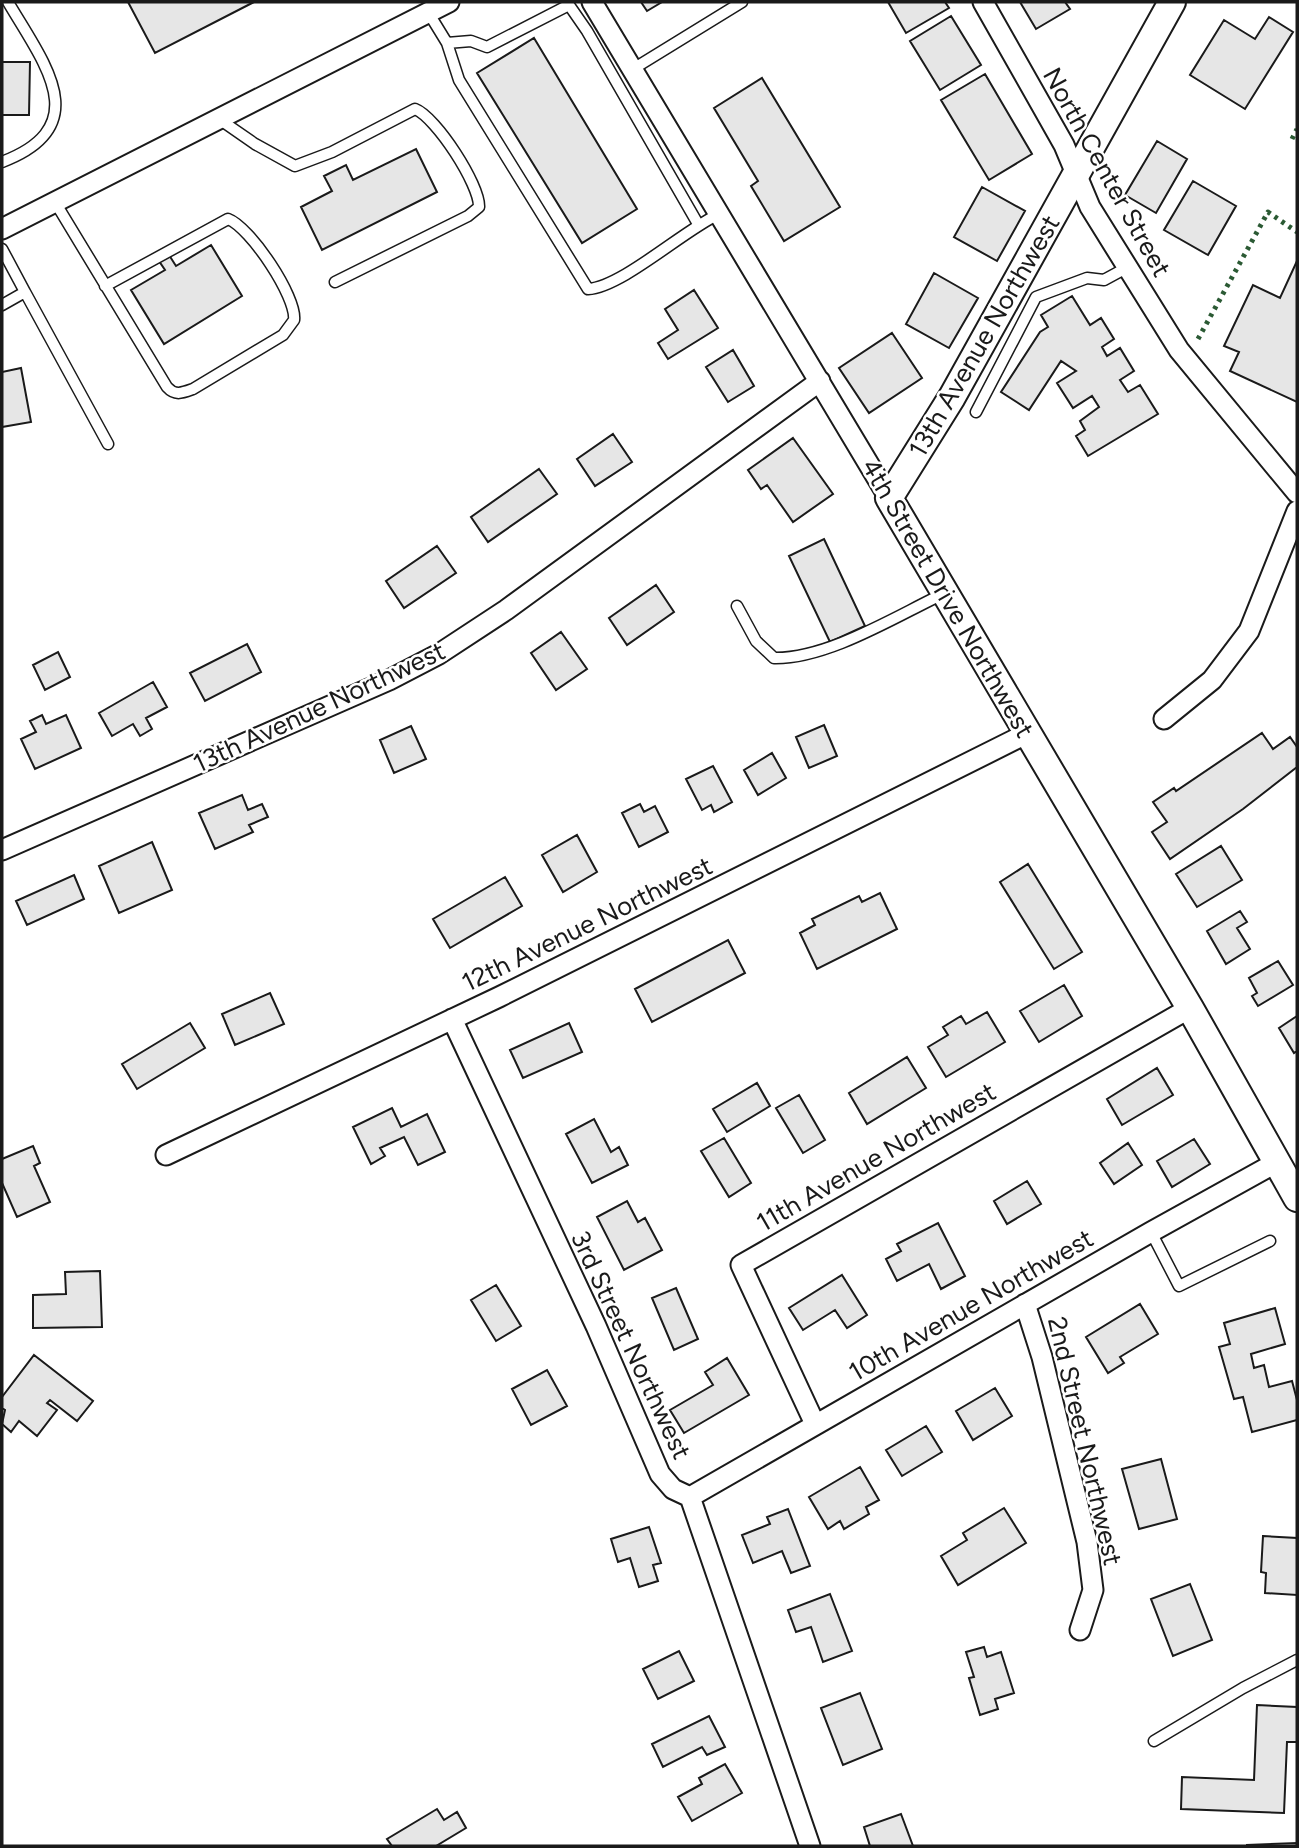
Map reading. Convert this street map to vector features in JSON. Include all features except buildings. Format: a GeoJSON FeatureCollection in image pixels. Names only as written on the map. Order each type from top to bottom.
{"type":"FeatureCollection","features":[{"type":"Feature","properties":{"kind":"main road","name":"13th Avenue Northwest"},"geometry":{"type":"LineString","coordinates":[[889,498],[952,397],[1026,290],[1077,174],[1171,2]]}},
{"type":"Feature","properties":{"kind":"main road","name":"4th Street Drive Northwest"},"geometry":{"type":"LineString","coordinates":[[889,498],[1279,1161],[1297,1198]]}},
{"type":"Feature","properties":{"kind":"street","name":"4th Street Drive Northwest"},"geometry":{"type":"LineString","coordinates":[[592,2],[596,26],[633,69],[889,498]]}},
{"type":"Feature","properties":{"kind":"street","name":"North Center Street"},"geometry":{"type":"LineString","coordinates":[[984,2],[1064,145],[1090,207],[1179,350],[1297,494]]}},
{"type":"Feature","properties":{"kind":"street"},"geometry":{"type":"LineString","coordinates":[[2,229],[439,5]]}},
{"type":"Feature","properties":{"kind":"street","name":"13th Avenue Northwest"},"geometry":{"type":"LineString","coordinates":[[2,850],[389,680],[439,654],[506,610],[820,381]]}},
{"type":"Feature","properties":{"kind":"street"},"geometry":{"type":"LineString","coordinates":[[1164,719],[1212,680],[1249,631],[1297,511]]}},
{"type":"Feature","properties":{"kind":"street","name":"12th Avenue Northwest"},"geometry":{"type":"LineString","coordinates":[[166,1155],[290,1099],[1028,733]]}},
{"type":"Feature","properties":{"kind":"street","name":"11th Avenue Northwest"},"geometry":{"type":"LineString","coordinates":[[815,1424],[741,1265],[1190,1009]]}},
{"type":"Feature","properties":{"kind":"street","name":"3rd Street Northwest"},"geometry":{"type":"LineString","coordinates":[[452,1019],[596,1326],[660,1474],[673,1489],[690,1497],[810,1846]]}},
{"type":"Feature","properties":{"kind":"street","name":"10th Avenue Northwest"},"geometry":{"type":"LineString","coordinates":[[690,1497],[1151,1231],[1279,1161]]}},
{"type":"Feature","properties":{"kind":"street","name":"2nd Street Northwest"},"geometry":{"type":"LineString","coordinates":[[1026,1304],[1042,1357],[1087,1542],[1093,1590],[1080,1630]]}},
{"type":"Feature","properties":{"kind":"lane"},"geometry":{"type":"LineString","coordinates":[[2,162],[27,152],[52,129],[56,101],[48,70],[8,2]]}},
{"type":"Feature","properties":{"kind":"lane"},"geometry":{"type":"LineString","coordinates":[[633,69],[742,2]]}},
{"type":"Feature","properties":{"kind":"lane"},"geometry":{"type":"LineString","coordinates":[[439,5],[459,80],[588,289],[604,285],[628,272],[698,224],[720,213]]}},
{"type":"Feature","properties":{"kind":"lane"},"geometry":{"type":"LineString","coordinates":[[447,43],[471,41],[487,47],[569,5],[596,26],[698,224]]}},
{"type":"Feature","properties":{"kind":"lane"},"geometry":{"type":"LineString","coordinates":[[219,119],[255,144],[295,166],[332,152],[415,109],[426,113],[480,197],[479,207],[468,216],[335,282]]}},
{"type":"Feature","properties":{"kind":"lane"},"geometry":{"type":"LineString","coordinates":[[55,202],[105,286],[167,387],[179,394],[283,335],[294,320],[292,305],[279,279],[251,238],[237,222],[228,219],[105,286]]}},
{"type":"Feature","properties":{"kind":"lane"},"geometry":{"type":"LineString","coordinates":[[2,249],[108,444]]}},
{"type":"Feature","properties":{"kind":"lane"},"geometry":{"type":"LineString","coordinates":[[976,412],[1026,290],[1087,278],[1104,280],[1128,267]]}},
{"type":"Feature","properties":{"kind":"lane"},"geometry":{"type":"LineString","coordinates":[[2,305],[25,292]]}},
{"type":"Feature","properties":{"kind":"lane"},"geometry":{"type":"LineString","coordinates":[[737,606],[756,641],[774,658],[797,659],[831,647],[945,593]]}},
{"type":"Feature","properties":{"kind":"lane"},"geometry":{"type":"LineString","coordinates":[[1151,1231],[1179,1286],[1270,1241]]}},
{"type":"Feature","properties":{"kind":"lane"},"geometry":{"type":"LineString","coordinates":[[1154,1741],[1243,1688],[1297,1660]]}},
{"type":"Feature","properties":{"kind":"hedge"},"geometry":{"type":"LineString","coordinates":[[1292,139],[1297,129]]}},
{"type":"Feature","properties":{"kind":"hedge"},"geometry":{"type":"LineString","coordinates":[[1198,339],[1268,212],[1297,232]]}}]}
